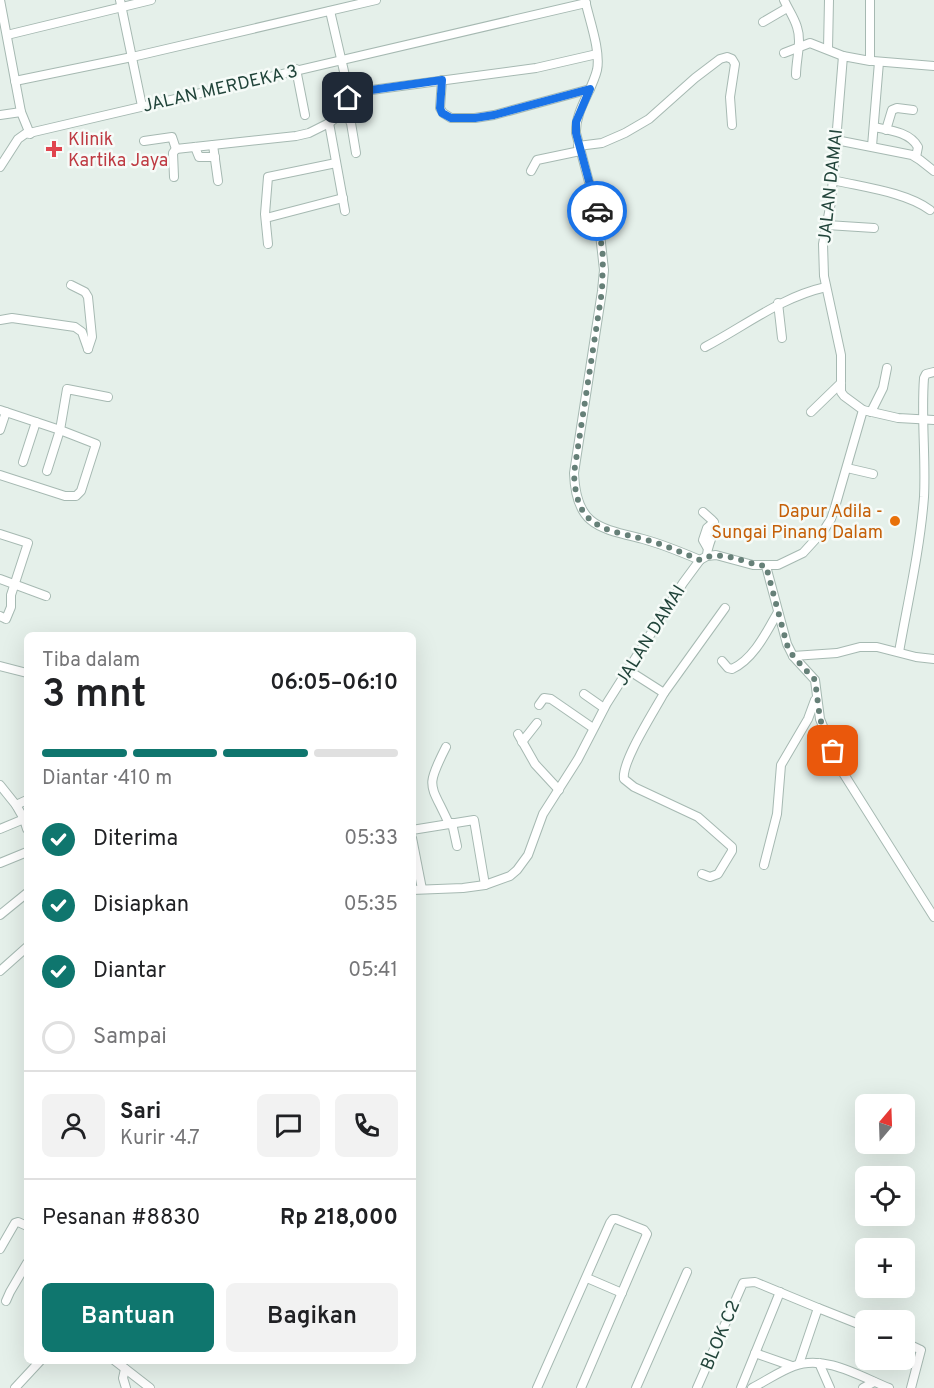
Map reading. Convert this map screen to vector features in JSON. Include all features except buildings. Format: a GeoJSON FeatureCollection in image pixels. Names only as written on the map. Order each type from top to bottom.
{"type":"FeatureCollection","features":[{"type":"Feature","properties":{"kind":"street"},"geometry":{"type":"LineString","coordinates":[[0,0],[21,112],[30,134],[22,135],[18,139],[0,167]]}},
{"type":"Feature","properties":{"kind":"street"},"geometry":{"type":"LineString","coordinates":[[7,35],[121,3],[151,0]]}},
{"type":"Feature","properties":{"kind":"street"},"geometry":{"type":"LineString","coordinates":[[15,81],[132,57],[375,0]]}},
{"type":"Feature","properties":{"kind":"street"},"geometry":{"type":"LineString","coordinates":[[828,49],[829,0]]}},
{"type":"Feature","properties":{"kind":"street"},"geometry":{"type":"LineString","coordinates":[[870,0],[874,62],[872,146]]}},
{"type":"Feature","properties":{"kind":"street"},"geometry":{"type":"LineString","coordinates":[[585,1],[597,54],[597,70],[576,122],[579,148],[598,216],[604,270],[576,462],[575,492],[581,509],[594,524],[618,534],[753,565],[778,565],[803,553],[831,519],[867,411],[883,388],[887,368]]}},
{"type":"Feature","properties":{"kind":"street","name":"JALAN MERDEKA 3"},"geometry":{"type":"LineString","coordinates":[[30,134],[585,1]]}},
{"type":"Feature","properties":{"kind":"street"},"geometry":{"type":"LineString","coordinates":[[121,3],[142,106]]}},
{"type":"Feature","properties":{"kind":"street"},"geometry":{"type":"LineString","coordinates":[[763,22],[786,4],[797,27],[799,46],[796,55],[796,75]]}},
{"type":"Feature","properties":{"kind":"street"},"geometry":{"type":"LineString","coordinates":[[176,149],[296,136],[318,129],[344,110],[350,93],[330,11]]}},
{"type":"Feature","properties":{"kind":"street"},"geometry":{"type":"LineString","coordinates":[[784,53],[810,43],[843,56],[874,62],[934,66]]}},
{"type":"Feature","properties":{"kind":"street"},"geometry":{"type":"LineString","coordinates":[[350,93],[536,68],[597,54]]}},
{"type":"Feature","properties":{"kind":"street","name":"JALAN DAMAI"},"geometry":{"type":"LineString","coordinates":[[841,383],[841,355],[826,287],[823,244],[833,180],[843,56]]}},
{"type":"Feature","properties":{"kind":"street"},"geometry":{"type":"LineString","coordinates":[[531,171],[537,160],[611,139],[649,119],[695,78],[720,59],[727,57],[735,64],[730,97],[732,125]]}},
{"type":"Feature","properties":{"kind":"street"},"geometry":{"type":"LineString","coordinates":[[296,69],[305,115]]}},
{"type":"Feature","properties":{"kind":"street"},"geometry":{"type":"LineString","coordinates":[[442,80],[440,108],[446,116],[457,119],[494,115],[590,89]]}},
{"type":"Feature","properties":{"kind":"street"},"geometry":{"type":"LineString","coordinates":[[886,130],[892,110],[897,108],[914,110]]}},
{"type":"Feature","properties":{"kind":"street"},"geometry":{"type":"LineString","coordinates":[[344,110],[351,123],[356,153]]}},
{"type":"Feature","properties":{"kind":"street"},"geometry":{"type":"LineString","coordinates":[[0,115],[21,112]]}},
{"type":"Feature","properties":{"kind":"street"},"geometry":{"type":"LineString","coordinates":[[329,123],[345,211]]}},
{"type":"Feature","properties":{"kind":"street"},"geometry":{"type":"LineString","coordinates":[[874,127],[911,138],[918,147],[916,157]]}},
{"type":"Feature","properties":{"kind":"street"},"geometry":{"type":"LineString","coordinates":[[144,141],[172,137],[176,149],[173,153],[174,177]]}},
{"type":"Feature","properties":{"kind":"street"},"geometry":{"type":"LineString","coordinates":[[836,140],[916,157],[934,171]]}},
{"type":"Feature","properties":{"kind":"street"},"geometry":{"type":"LineString","coordinates":[[213,145],[219,181]]}},
{"type":"Feature","properties":{"kind":"street"},"geometry":{"type":"LineString","coordinates":[[195,147],[199,157],[215,157]]}},
{"type":"Feature","properties":{"kind":"street"},"geometry":{"type":"LineString","coordinates":[[268,244],[266,218],[268,177],[336,163]]}},
{"type":"Feature","properties":{"kind":"street"},"geometry":{"type":"LineString","coordinates":[[833,180],[905,197],[920,202],[930,210]]}},
{"type":"Feature","properties":{"kind":"street"},"geometry":{"type":"LineString","coordinates":[[266,218],[343,198]]}},
{"type":"Feature","properties":{"kind":"street"},"geometry":{"type":"LineString","coordinates":[[827,225],[874,228]]}},
{"type":"Feature","properties":{"kind":"street"},"geometry":{"type":"LineString","coordinates":[[0,320],[12,318],[75,327],[82,332],[88,349],[92,337],[88,297],[86,292],[71,285]]}},
{"type":"Feature","properties":{"kind":"street"},"geometry":{"type":"LineString","coordinates":[[705,347],[737,330],[778,303],[826,287]]}},
{"type":"Feature","properties":{"kind":"street"},"geometry":{"type":"LineString","coordinates":[[778,303],[782,338]]}},
{"type":"Feature","properties":{"kind":"street"},"geometry":{"type":"LineString","coordinates":[[899,652],[924,497],[921,420],[924,378],[926,374],[934,372]]}},
{"type":"Feature","properties":{"kind":"street"},"geometry":{"type":"LineString","coordinates":[[841,383],[842,394],[867,411],[891,417],[934,420]]}},
{"type":"Feature","properties":{"kind":"street"},"geometry":{"type":"LineString","coordinates":[[811,412],[841,383]]}},
{"type":"Feature","properties":{"kind":"street"},"geometry":{"type":"LineString","coordinates":[[47,471],[60,430],[67,390],[108,397]]}},
{"type":"Feature","properties":{"kind":"street"},"geometry":{"type":"LineString","coordinates":[[0,430],[3,411],[96,445],[81,491],[76,496],[65,496],[0,475]]}},
{"type":"Feature","properties":{"kind":"street"},"geometry":{"type":"LineString","coordinates":[[23,462],[36,422]]}},
{"type":"Feature","properties":{"kind":"street"},"geometry":{"type":"LineString","coordinates":[[847,468],[873,474]]}},
{"type":"Feature","properties":{"kind":"street"},"geometry":{"type":"LineString","coordinates":[[703,512],[714,522],[715,526],[713,537],[704,554]]}},
{"type":"Feature","properties":{"kind":"street"},"geometry":{"type":"LineString","coordinates":[[0,534],[28,543],[11,595],[11,607],[6,619],[0,616]]}},
{"type":"Feature","properties":{"kind":"street","name":"JALAN DAMAI"},"geometry":{"type":"LineString","coordinates":[[417,890],[485,885],[510,876],[524,863],[543,814],[578,759],[604,708],[683,583],[704,554]]}},
{"type":"Feature","properties":{"kind":"street"},"geometry":{"type":"LineString","coordinates":[[766,566],[787,645],[793,656],[815,680],[820,719],[840,768],[934,917]]}},
{"type":"Feature","properties":{"kind":"street"},"geometry":{"type":"LineString","coordinates":[[0,579],[45,596]]}},
{"type":"Feature","properties":{"kind":"street"},"geometry":{"type":"LineString","coordinates":[[702,874],[710,877],[718,874],[732,848],[698,817],[634,787],[626,782],[623,775],[634,746],[664,693],[725,608]]}},
{"type":"Feature","properties":{"kind":"street"},"geometry":{"type":"LineString","coordinates":[[722,661],[728,668],[739,666],[759,643],[778,612]]}},
{"type":"Feature","properties":{"kind":"street"},"geometry":{"type":"LineString","coordinates":[[793,656],[837,653],[860,647],[886,648],[916,657],[934,658]]}},
{"type":"Feature","properties":{"kind":"street"},"geometry":{"type":"LineString","coordinates":[[0,666],[24,672]]}},
{"type":"Feature","properties":{"kind":"street"},"geometry":{"type":"LineString","coordinates":[[628,670],[664,693]]}},
{"type":"Feature","properties":{"kind":"street"},"geometry":{"type":"LineString","coordinates":[[584,694],[604,708]]}},
{"type":"Feature","properties":{"kind":"street"},"geometry":{"type":"LineString","coordinates":[[764,865],[777,814],[781,765],[808,719],[816,696]]}},
{"type":"Feature","properties":{"kind":"street"},"geometry":{"type":"LineString","coordinates":[[539,705],[544,698],[551,699],[593,728]]}},
{"type":"Feature","properties":{"kind":"street"},"geometry":{"type":"LineString","coordinates":[[537,723],[520,738],[535,764],[559,790]]}},
{"type":"Feature","properties":{"kind":"street"},"geometry":{"type":"LineString","coordinates":[[446,747],[433,772],[431,783],[433,793],[451,823],[456,846]]}},
{"type":"Feature","properties":{"kind":"street"},"geometry":{"type":"LineString","coordinates":[[0,785],[24,819],[0,829]]}},
{"type":"Feature","properties":{"kind":"street"},"geometry":{"type":"LineString","coordinates":[[16,805],[24,801]]}},
{"type":"Feature","properties":{"kind":"street"},"geometry":{"type":"LineString","coordinates":[[416,829],[472,820],[476,822],[485,885]]}},
{"type":"Feature","properties":{"kind":"street"},"geometry":{"type":"LineString","coordinates":[[0,863],[24,853]]}},
{"type":"Feature","properties":{"kind":"street"},"geometry":{"type":"LineString","coordinates":[[0,915],[24,895]]}},
{"type":"Feature","properties":{"kind":"street"},"geometry":{"type":"LineString","coordinates":[[0,971],[24,950]]}},
{"type":"Feature","properties":{"kind":"street"},"geometry":{"type":"LineString","coordinates":[[537,1388],[611,1221],[616,1219],[644,1230],[647,1234],[581,1388]]}},
{"type":"Feature","properties":{"kind":"street"},"geometry":{"type":"LineString","coordinates":[[0,1249],[15,1223],[24,1225]]}},
{"type":"Feature","properties":{"kind":"street"},"geometry":{"type":"LineString","coordinates":[[6,1301],[24,1268]]}},
{"type":"Feature","properties":{"kind":"street"},"geometry":{"type":"LineString","coordinates":[[636,1388],[687,1272]]}},
{"type":"Feature","properties":{"kind":"street"},"geometry":{"type":"LineString","coordinates":[[587,1278],[622,1293]]}},
{"type":"Feature","properties":{"kind":"street","name":"BLOK C2"},"geometry":{"type":"LineString","coordinates":[[697,1388],[743,1283],[755,1282],[780,1292]]}},
{"type":"Feature","properties":{"kind":"street"},"geometry":{"type":"LineString","coordinates":[[741,1388],[780,1292],[855,1323]]}},
{"type":"Feature","properties":{"kind":"street"},"geometry":{"type":"LineString","coordinates":[[752,1388],[796,1365],[818,1308]]}},
{"type":"Feature","properties":{"kind":"street"},"geometry":{"type":"LineString","coordinates":[[911,1388],[921,1350],[915,1347]]}},
{"type":"Feature","properties":{"kind":"street"},"geometry":{"type":"LineString","coordinates":[[755,1353],[796,1365],[819,1363],[857,1374],[889,1388]]}},
{"type":"Feature","properties":{"kind":"street"},"geometry":{"type":"LineString","coordinates":[[819,1363],[830,1388]]}},
{"type":"Feature","properties":{"kind":"street"},"geometry":{"type":"LineString","coordinates":[[15,1388],[37,1364]]}},
{"type":"Feature","properties":{"kind":"street"},"geometry":{"type":"LineString","coordinates":[[119,1364],[150,1388]]}},
{"type":"Feature","properties":{"kind":"street"},"geometry":{"type":"LineString","coordinates":[[125,1369],[123,1378],[126,1388]]}},
{"type":"Feature","properties":{"kind":"street"},"geometry":{"type":"LineString","coordinates":[[863,1388],[878,1385]]}},
{"type":"Feature","properties":{"kind":"way so far"},"geometry":{"type":"LineString","coordinates":[[597,211],[604,270],[574,473],[575,492],[581,509],[594,524],[618,534],[668,547],[700,560],[716,555],[753,565],[766,566],[787,645],[793,656],[815,680],[820,719],[833,751]]}},
{"type":"Feature","properties":{"kind":"place","name":"Klinik Kartika Jaya"},"geometry":{"type":"Point","coordinates":[54,149]}},
{"type":"Feature","properties":{"kind":"place","name":"Dapur Adila - Sungai Pinang Dalam"},"geometry":{"type":"Point","coordinates":[895,521]}},
{"type":"Feature","properties":{"kind":"route"},"geometry":{"type":"LineString","coordinates":[[348,98],[350,93],[442,80],[440,108],[446,116],[457,119],[494,115],[590,89],[576,122],[576,133],[597,211]]}}]}
